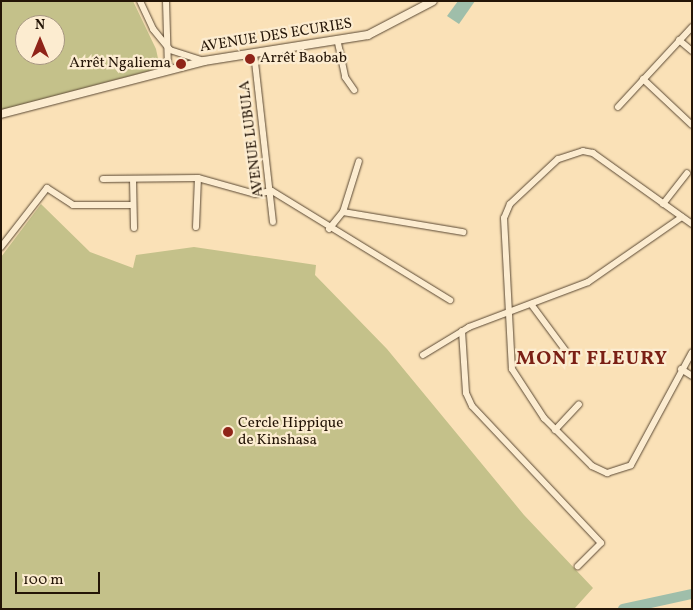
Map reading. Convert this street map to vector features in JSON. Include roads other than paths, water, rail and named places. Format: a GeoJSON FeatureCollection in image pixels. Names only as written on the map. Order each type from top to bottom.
{"type":"FeatureCollection","features":[{"type":"Feature","properties":{"kind":"street"},"geometry":{"type":"LineString","coordinates":[[140,1],[153,29],[170,50],[204,61]]}},
{"type":"Feature","properties":{"kind":"street"},"geometry":{"type":"LineString","coordinates":[[166,1],[170,50],[168,70]]}},
{"type":"Feature","properties":{"kind":"street","name":"AVENUE DES ECURIES"},"geometry":{"type":"LineString","coordinates":[[1,114],[204,61],[254,52],[338,42],[399,22],[432,1]]}},
{"type":"Feature","properties":{"kind":"street"},"geometry":{"type":"LineString","coordinates":[[618,107],[692,27]]}},
{"type":"Feature","properties":{"kind":"street"},"geometry":{"type":"LineString","coordinates":[[679,40],[692,51]]}},
{"type":"Feature","properties":{"kind":"street"},"geometry":{"type":"LineString","coordinates":[[338,42],[345,77],[354,90]]}},
{"type":"Feature","properties":{"kind":"street","name":"AVENUE LUBULA"},"geometry":{"type":"LineString","coordinates":[[254,52],[272,191],[273,222]]}},
{"type":"Feature","properties":{"kind":"street"},"geometry":{"type":"LineString","coordinates":[[643,79],[692,125]]}},
{"type":"Feature","properties":{"kind":"street"},"geometry":{"type":"LineString","coordinates":[[692,224],[594,152],[564,154],[505,211],[510,357],[517,380],[554,430],[599,470],[626,469],[637,457],[692,352]]}},
{"type":"Feature","properties":{"kind":"street"},"geometry":{"type":"LineString","coordinates":[[329,228],[343,212],[358,160]]}},
{"type":"Feature","properties":{"kind":"street"},"geometry":{"type":"LineString","coordinates":[[663,204],[687,173]]}},
{"type":"Feature","properties":{"kind":"street"},"geometry":{"type":"LineString","coordinates":[[196,227],[198,178]]}},
{"type":"Feature","properties":{"kind":"street"},"geometry":{"type":"LineString","coordinates":[[103,179],[198,178],[255,194],[272,191],[329,228],[450,300]]}},
{"type":"Feature","properties":{"kind":"street"},"geometry":{"type":"LineString","coordinates":[[133,179],[134,228]]}},
{"type":"Feature","properties":{"kind":"street"},"geometry":{"type":"LineString","coordinates":[[1,247],[47,188],[72,204],[133,204]]}},
{"type":"Feature","properties":{"kind":"street"},"geometry":{"type":"LineString","coordinates":[[343,212],[463,232]]}},
{"type":"Feature","properties":{"kind":"street"},"geometry":{"type":"LineString","coordinates":[[423,355],[462,331],[588,282],[682,217]]}},
{"type":"Feature","properties":{"kind":"street"},"geometry":{"type":"LineString","coordinates":[[531,304],[565,350]]}},
{"type":"Feature","properties":{"kind":"street"},"geometry":{"type":"LineString","coordinates":[[462,331],[466,394],[472,406],[601,543],[578,566]]}},
{"type":"Feature","properties":{"kind":"street"},"geometry":{"type":"LineString","coordinates":[[682,369],[692,376]]}},
{"type":"Feature","properties":{"kind":"street"},"geometry":{"type":"LineString","coordinates":[[554,430],[579,404]]}},
{"type":"Feature","properties":{"kind":"waterway"},"geometry":{"type":"LineString","coordinates":[[623,609],[692,594]]}},
{"type":"Feature","properties":{"kind":"place","name":"Arrêt Baobab"},"geometry":{"type":"Point","coordinates":[250,59]}},
{"type":"Feature","properties":{"kind":"place","name":"Arrêt Ngaliema"},"geometry":{"type":"Point","coordinates":[181,64]}},
{"type":"Feature","properties":{"kind":"place","name":"Cercle Hippique de Kinshasa"},"geometry":{"type":"Point","coordinates":[228,432]}},
{"type":"Feature","properties":{"kind":"district","name":"MONT FLEURY"},"geometry":{"type":"Point","coordinates":[592,359]}}]}
